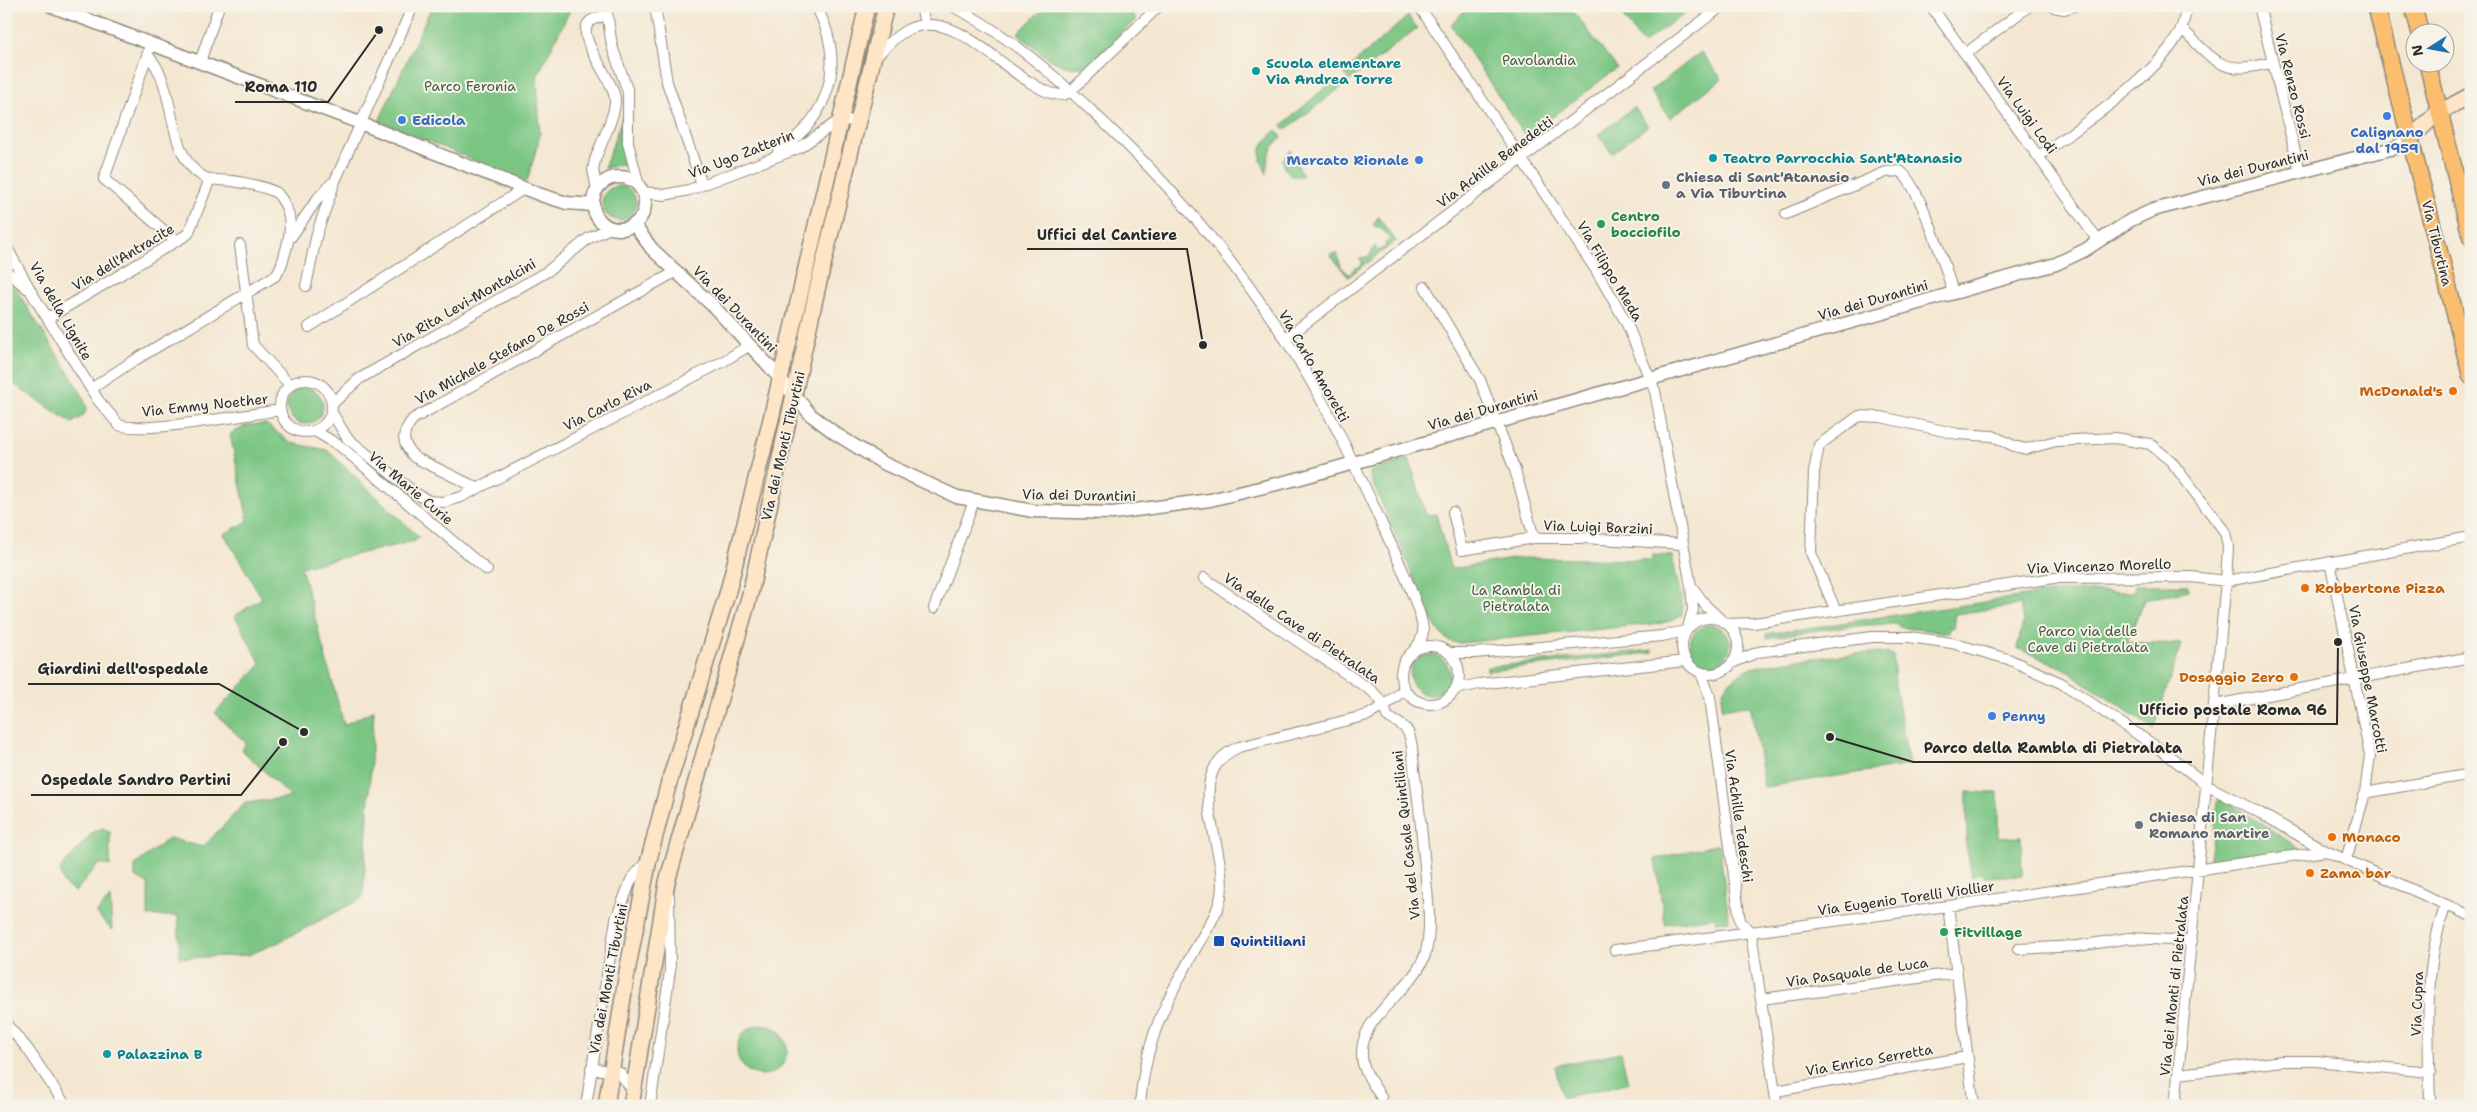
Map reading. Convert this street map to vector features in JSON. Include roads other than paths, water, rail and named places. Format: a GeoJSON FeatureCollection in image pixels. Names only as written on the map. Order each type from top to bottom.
{"type":"FeatureCollection","features":[{"type":"Feature","properties":{"kind":"main road","name":"Via dei Monti Tiburtini"},"geometry":{"type":"LineString","coordinates":[[606,1106],[630,953],[649,859],[670,777],[728,591],[867,6]]}},
{"type":"Feature","properties":{"kind":"main road","name":"Via dei Monti Tiburtini"},"geometry":{"type":"LineString","coordinates":[[632,1098],[667,882],[739,635],[795,395],[817,290],[886,6]]}},
{"type":"Feature","properties":{"kind":"main road","name":"Via Tiburtina"},"geometry":{"type":"LineString","coordinates":[[2376,6],[2471,376]]}},
{"type":"Feature","properties":{"kind":"main road"},"geometry":{"type":"LineString","coordinates":[[2413,6],[2417,22]]}},
{"type":"Feature","properties":{"kind":"main road"},"geometry":{"type":"LineString","coordinates":[[2430,72],[2467,202],[2471,237]]}},
{"type":"Feature","properties":{"kind":"main road"},"geometry":{"type":"LineString","coordinates":[[2410,139],[2440,111],[2471,95]]}},
{"type":"Feature","properties":{"kind":"street"},"geometry":{"type":"LineString","coordinates":[[51,6],[149,50],[200,62],[560,201],[593,205]]}},
{"type":"Feature","properties":{"kind":"street"},"geometry":{"type":"LineString","coordinates":[[200,62],[219,6]]}},
{"type":"Feature","properties":{"kind":"street"},"geometry":{"type":"LineString","coordinates":[[306,286],[317,233],[335,181],[413,6]]}},
{"type":"Feature","properties":{"kind":"street"},"geometry":{"type":"LineString","coordinates":[[655,6],[667,82],[702,185]]}},
{"type":"Feature","properties":{"kind":"street"},"geometry":{"type":"LineString","coordinates":[[770,158],[804,131],[818,112],[827,92],[832,72],[831,45],[816,6]]}},
{"type":"Feature","properties":{"kind":"street"},"geometry":{"type":"LineString","coordinates":[[923,6],[922,14],[925,23]]}},
{"type":"Feature","properties":{"kind":"street","name":"Via Carlo Amoretti"},"geometry":{"type":"LineString","coordinates":[[952,6],[1008,41],[1071,91],[1123,139],[1214,240],[1285,339],[1353,463],[1394,551],[1421,618],[1422,637],[1416,650]]}},
{"type":"Feature","properties":{"kind":"street"},"geometry":{"type":"LineString","coordinates":[[874,58],[901,33],[925,23],[944,26],[965,37],[1040,88],[1057,95],[1063,95],[1071,91],[1160,6]]}},
{"type":"Feature","properties":{"kind":"street","name":"Via Filippo Meda"},"geometry":{"type":"LineString","coordinates":[[1419,6],[1522,158],[1618,307],[1651,378],[1659,409],[1691,586],[1693,610],[1686,629]]}},
{"type":"Feature","properties":{"kind":"street","name":"Via Achille Benedetti"},"geometry":{"type":"LineString","coordinates":[[1285,339],[1722,6]]}},
{"type":"Feature","properties":{"kind":"street","name":"Via Luigi Lodi"},"geometry":{"type":"LineString","coordinates":[[1931,6],[2099,242]]}},
{"type":"Feature","properties":{"kind":"street"},"geometry":{"type":"LineString","coordinates":[[1965,54],[2029,6]]}},
{"type":"Feature","properties":{"kind":"street"},"geometry":{"type":"LineString","coordinates":[[2054,6],[2064,9],[2074,6]]}},
{"type":"Feature","properties":{"kind":"street"},"geometry":{"type":"LineString","coordinates":[[2039,156],[2131,86],[2164,53],[2181,28],[2187,6]]}},
{"type":"Feature","properties":{"kind":"street","name":"Via Renzo Rossi"},"geometry":{"type":"LineString","coordinates":[[2259,6],[2300,172]]}},
{"type":"Feature","properties":{"kind":"street"},"geometry":{"type":"LineString","coordinates":[[607,11],[612,46],[628,92],[628,143],[641,189],[644,212],[635,226],[619,230],[610,228],[600,221],[593,205],[597,188],[594,175],[595,160],[616,100],[611,82],[589,47],[585,31],[587,24],[592,19],[607,11]]}},
{"type":"Feature","properties":{"kind":"street"},"geometry":{"type":"LineString","coordinates":[[2181,28],[2210,56],[2230,68],[2248,69],[2273,62]]}},
{"type":"Feature","properties":{"kind":"street"},"geometry":{"type":"LineString","coordinates":[[92,389],[130,363],[278,273],[289,239],[290,216],[276,193],[243,183],[210,179],[198,173],[186,158],[158,68],[149,50]]}},
{"type":"Feature","properties":{"kind":"street"},"geometry":{"type":"LineString","coordinates":[[149,50],[104,179],[176,241]]}},
{"type":"Feature","properties":{"kind":"street"},"geometry":{"type":"LineString","coordinates":[[841,119],[858,122]]}},
{"type":"Feature","properties":{"kind":"street","name":"Via Ugo Zatterin"},"geometry":{"type":"LineString","coordinates":[[641,189],[673,194],[702,185],[807,143],[841,119]]}},
{"type":"Feature","properties":{"kind":"street","name":"Via dei Durantini"},"geometry":{"type":"LineString","coordinates":[[635,226],[652,249],[677,271],[750,345],[795,395],[805,410],[824,425],[881,462],[924,483],[974,501],[1033,511],[1113,513],[1210,500],[1353,463],[1953,293],[2067,260],[2099,242],[2131,220],[2153,210],[2394,148],[2410,139]]}},
{"type":"Feature","properties":{"kind":"street"},"geometry":{"type":"LineString","coordinates":[[1786,214],[1886,172],[1900,171],[1907,178],[1936,240],[1953,293]]}},
{"type":"Feature","properties":{"kind":"street"},"geometry":{"type":"LineString","coordinates":[[597,188],[605,181],[617,177],[627,178],[641,189]]}},
{"type":"Feature","properties":{"kind":"street","name":"Via dell'Antracite"},"geometry":{"type":"LineString","coordinates":[[48,318],[188,234],[210,179]]}},
{"type":"Feature","properties":{"kind":"street"},"geometry":{"type":"LineString","coordinates":[[289,239],[318,198],[335,181]]}},
{"type":"Feature","properties":{"kind":"street"},"geometry":{"type":"LineString","coordinates":[[309,327],[525,188]]}},
{"type":"Feature","properties":{"kind":"street","name":"Via Rita Levi-Montalcini"},"geometry":{"type":"LineString","coordinates":[[332,408],[358,379],[548,271],[589,238],[610,228]]}},
{"type":"Feature","properties":{"kind":"street"},"geometry":{"type":"LineString","coordinates":[[240,245],[253,345],[290,385]]}},
{"type":"Feature","properties":{"kind":"street","name":"Via della Lignite"},"geometry":{"type":"LineString","coordinates":[[6,246],[92,389]]}},
{"type":"Feature","properties":{"kind":"street"},"geometry":{"type":"LineString","coordinates":[[6,266],[12,261],[13,257]]}},
{"type":"Feature","properties":{"kind":"street"},"geometry":{"type":"LineString","coordinates":[[6,271],[34,295]]}},
{"type":"Feature","properties":{"kind":"street","name":"Via Michele Stefano De Rossi"},"geometry":{"type":"LineString","coordinates":[[477,488],[414,456],[406,448],[405,429],[414,419],[677,271]]}},
{"type":"Feature","properties":{"kind":"street"},"geometry":{"type":"LineString","coordinates":[[1425,287],[1470,361],[1498,422],[1518,479],[1534,538]]}},
{"type":"Feature","properties":{"kind":"street","name":"Via Carlo Riva"},"geometry":{"type":"LineString","coordinates":[[332,408],[347,438],[415,493],[429,500],[442,502],[460,497],[724,361],[750,345]]}},
{"type":"Feature","properties":{"kind":"street"},"geometry":{"type":"LineString","coordinates":[[303,380],[316,382],[327,391],[332,408],[326,423],[315,431],[306,433],[294,430],[285,422],[280,410],[282,396],[290,385],[303,380]]}},
{"type":"Feature","properties":{"kind":"street","name":"Via Emmy Noether"},"geometry":{"type":"LineString","coordinates":[[92,389],[112,419],[124,427],[179,424],[280,410]]}},
{"type":"Feature","properties":{"kind":"street","name":"Via dei Monti di Pietralata"},"geometry":{"type":"LineString","coordinates":[[1836,611],[1811,553],[1814,472],[1819,445],[1860,416],[1881,417],[1958,434],[1993,436],[2014,446],[2026,449],[2056,441],[2115,438],[2150,444],[2171,461],[2225,532],[2228,547],[2226,581],[2200,869],[2175,1106]]}},
{"type":"Feature","properties":{"kind":"street","name":"Via Marie Curie"},"geometry":{"type":"LineString","coordinates":[[315,431],[340,446],[487,570]]}},
{"type":"Feature","properties":{"kind":"street"},"geometry":{"type":"LineString","coordinates":[[934,608],[974,501]]}},
{"type":"Feature","properties":{"kind":"street","name":"Via Luigi Barzini"},"geometry":{"type":"LineString","coordinates":[[1453,512],[1462,550],[1534,538],[1583,538],[1683,544]]}},
{"type":"Feature","properties":{"kind":"street","name":"Via Vincenzo Morello"},"geometry":{"type":"LineString","coordinates":[[1724,622],[1754,623],[2054,578],[2192,577],[2226,581],[2471,537]]}},
{"type":"Feature","properties":{"kind":"street","name":"Via Giuseppe Marcotti"},"geometry":{"type":"LineString","coordinates":[[2330,562],[2370,755],[2365,793],[2346,860]]}},
{"type":"Feature","properties":{"kind":"street","name":"Via delle Cave di Pietralata"},"geometry":{"type":"LineString","coordinates":[[1204,578],[1372,691],[1384,706]]}},
{"type":"Feature","properties":{"kind":"street","name":"Via Filippo Meda"},"geometry":{"type":"LineString","coordinates":[[1691,586],[1706,606],[1724,622]]}},
{"type":"Feature","properties":{"kind":"street"},"geometry":{"type":"LineString","coordinates":[[1449,653],[1458,670],[1458,680],[1455,689],[1443,700],[1428,703],[1412,698],[1405,689],[1401,674],[1403,664],[1408,656],[1416,650],[1430,646],[1440,648],[1449,653],[1469,654],[1622,640],[1669,635],[1686,629],[1704,618],[1724,622],[1736,634],[1738,644],[1732,663]]}},
{"type":"Feature","properties":{"kind":"street"},"geometry":{"type":"LineString","coordinates":[[1686,629],[1681,643],[1685,661],[1701,673],[1721,672]]}},
{"type":"Feature","properties":{"kind":"street"},"geometry":{"type":"LineString","coordinates":[[1710,697],[1721,672],[1732,663],[1758,652],[1864,637],[1927,639],[1966,646],[2017,662],[2061,683],[2164,752],[2208,786],[2346,860],[2471,916]]}},
{"type":"Feature","properties":{"kind":"street"},"geometry":{"type":"LineString","coordinates":[[2215,705],[2471,657]]}},
{"type":"Feature","properties":{"kind":"street"},"geometry":{"type":"LineString","coordinates":[[1455,689],[1478,684],[1685,661]]}},
{"type":"Feature","properties":{"kind":"street","name":"Via Achille Tedeschi"},"geometry":{"type":"LineString","coordinates":[[1701,673],[1710,697],[1740,922],[1752,933]]}},
{"type":"Feature","properties":{"kind":"street"},"geometry":{"type":"LineString","coordinates":[[1140,1106],[1147,1065],[1164,1008],[1220,900],[1221,876],[1210,805],[1210,781],[1216,764],[1225,754],[1239,747],[1368,715],[1384,706],[1405,689]]}},
{"type":"Feature","properties":{"kind":"street","name":"Via del Casale Quintiliani"},"geometry":{"type":"LineString","coordinates":[[1381,1097],[1363,1064],[1363,1045],[1366,1034],[1376,1019],[1420,965],[1426,949],[1428,918],[1419,802],[1410,737],[1401,724],[1387,716],[1384,706]]}},
{"type":"Feature","properties":{"kind":"street"},"geometry":{"type":"LineString","coordinates":[[2365,793],[2471,774]]}},
{"type":"Feature","properties":{"kind":"street","name":"Via Eugenio Torelli Viollier"},"geometry":{"type":"LineString","coordinates":[[1615,950],[1948,906],[2326,850]]}},
{"type":"Feature","properties":{"kind":"street","name":"Via dei Monti Tiburtini"},"geometry":{"type":"LineString","coordinates":[[586,1106],[616,919],[631,880],[649,859]]}},
{"type":"Feature","properties":{"kind":"street","name":"Via dei Monti Tiburtini"},"geometry":{"type":"LineString","coordinates":[[650,1106],[670,971],[671,917],[667,882]]}},
{"type":"Feature","properties":{"kind":"street","name":"Via Cupra"},"geometry":{"type":"LineString","coordinates":[[2430,1106],[2430,977],[2435,939],[2446,905]]}},
{"type":"Feature","properties":{"kind":"street"},"geometry":{"type":"LineString","coordinates":[[1948,906],[1974,1106]]}},
{"type":"Feature","properties":{"kind":"street"},"geometry":{"type":"LineString","coordinates":[[1752,933],[1777,1106]]}},
{"type":"Feature","properties":{"kind":"street"},"geometry":{"type":"LineString","coordinates":[[2018,950],[2078,946],[2129,938],[2192,941]]}},
{"type":"Feature","properties":{"kind":"street","name":"Via Pasquale de Luca"},"geometry":{"type":"LineString","coordinates":[[1762,999],[1956,973]]}},
{"type":"Feature","properties":{"kind":"street"},"geometry":{"type":"LineString","coordinates":[[6,1024],[32,1054],[66,1106]]}},
{"type":"Feature","properties":{"kind":"street","name":"Via Enrico Serretta"},"geometry":{"type":"LineString","coordinates":[[1776,1091],[1967,1057]]}},
{"type":"Feature","properties":{"kind":"street"},"geometry":{"type":"LineString","coordinates":[[2179,1074],[2282,1061],[2316,1061],[2430,1072]]}},
{"type":"Feature","properties":{"kind":"street"},"geometry":{"type":"LineString","coordinates":[[591,1068],[611,1070],[622,1074],[632,1098]]}},
{"type":"Feature","properties":{"kind":"place","name":"Roma 110"},"geometry":{"type":"Point","coordinates":[379,30]}},
{"type":"Feature","properties":{"kind":"place","name":"Scuola elementare Via Andrea Torre"},"geometry":{"type":"Point","coordinates":[1256,71]}},
{"type":"Feature","properties":{"kind":"place","name":"Calignano dal 1959"},"geometry":{"type":"Point","coordinates":[2387,116]}},
{"type":"Feature","properties":{"kind":"place","name":"Edicola"},"geometry":{"type":"Point","coordinates":[402,120]}},
{"type":"Feature","properties":{"kind":"place","name":"Teatro Parrocchia Sant'Atanasio"},"geometry":{"type":"Point","coordinates":[1713,158]}},
{"type":"Feature","properties":{"kind":"place","name":"Mercato Rionale"},"geometry":{"type":"Point","coordinates":[1419,160]}},
{"type":"Feature","properties":{"kind":"place","name":"Chiesa di Sant'Atanasio a Via Tiburtina"},"geometry":{"type":"Point","coordinates":[1666,185]}},
{"type":"Feature","properties":{"kind":"place","name":"Centro bocciofilo"},"geometry":{"type":"Point","coordinates":[1601,224]}},
{"type":"Feature","properties":{"kind":"place","name":"Uffici del Cantiere"},"geometry":{"type":"Point","coordinates":[1203,345]}},
{"type":"Feature","properties":{"kind":"place","name":"McDonald's"},"geometry":{"type":"Point","coordinates":[2453,391]}},
{"type":"Feature","properties":{"kind":"place","name":"Robbertone Pizza"},"geometry":{"type":"Point","coordinates":[2305,588]}},
{"type":"Feature","properties":{"kind":"place","name":"Ufficio postale Roma 96"},"geometry":{"type":"Point","coordinates":[2338,642]}},
{"type":"Feature","properties":{"kind":"place","name":"Dosaggio Zero"},"geometry":{"type":"Point","coordinates":[2294,677]}},
{"type":"Feature","properties":{"kind":"place","name":"Penny"},"geometry":{"type":"Point","coordinates":[1992,716]}},
{"type":"Feature","properties":{"kind":"place","name":"Giardini dell'ospedale"},"geometry":{"type":"Point","coordinates":[304,732]}},
{"type":"Feature","properties":{"kind":"place","name":"Parco della Rambla di Pietralata"},"geometry":{"type":"Point","coordinates":[1830,737]}},
{"type":"Feature","properties":{"kind":"place","name":"Ospedale Sandro Pertini"},"geometry":{"type":"Point","coordinates":[283,742]}},
{"type":"Feature","properties":{"kind":"place","name":"Chiesa di San Romano martire"},"geometry":{"type":"Point","coordinates":[2139,825]}},
{"type":"Feature","properties":{"kind":"place","name":"Monaco"},"geometry":{"type":"Point","coordinates":[2332,837]}},
{"type":"Feature","properties":{"kind":"place","name":"Zama bar"},"geometry":{"type":"Point","coordinates":[2310,873]}},
{"type":"Feature","properties":{"kind":"place","name":"Fitvillage"},"geometry":{"type":"Point","coordinates":[1944,932]}},
{"type":"Feature","properties":{"kind":"place","name":"Quintiliani"},"geometry":{"type":"Point","coordinates":[1219,941]}},
{"type":"Feature","properties":{"kind":"place","name":"Palazzina B"},"geometry":{"type":"Point","coordinates":[107,1054]}},
{"type":"Feature","properties":{"kind":"park label","name":"Pavolandia"},"geometry":{"type":"Point","coordinates":[1539,60]}},
{"type":"Feature","properties":{"kind":"park label","name":"Parco Feronia"},"geometry":{"type":"Point","coordinates":[470,86]}},
{"type":"Feature","properties":{"kind":"park label","name":"La Rambla di Pietralata"},"geometry":{"type":"Point","coordinates":[1516,598]}},
{"type":"Feature","properties":{"kind":"park label","name":"Parco via delle Cave di Pietralata"},"geometry":{"type":"Point","coordinates":[2088,640]}}]}
